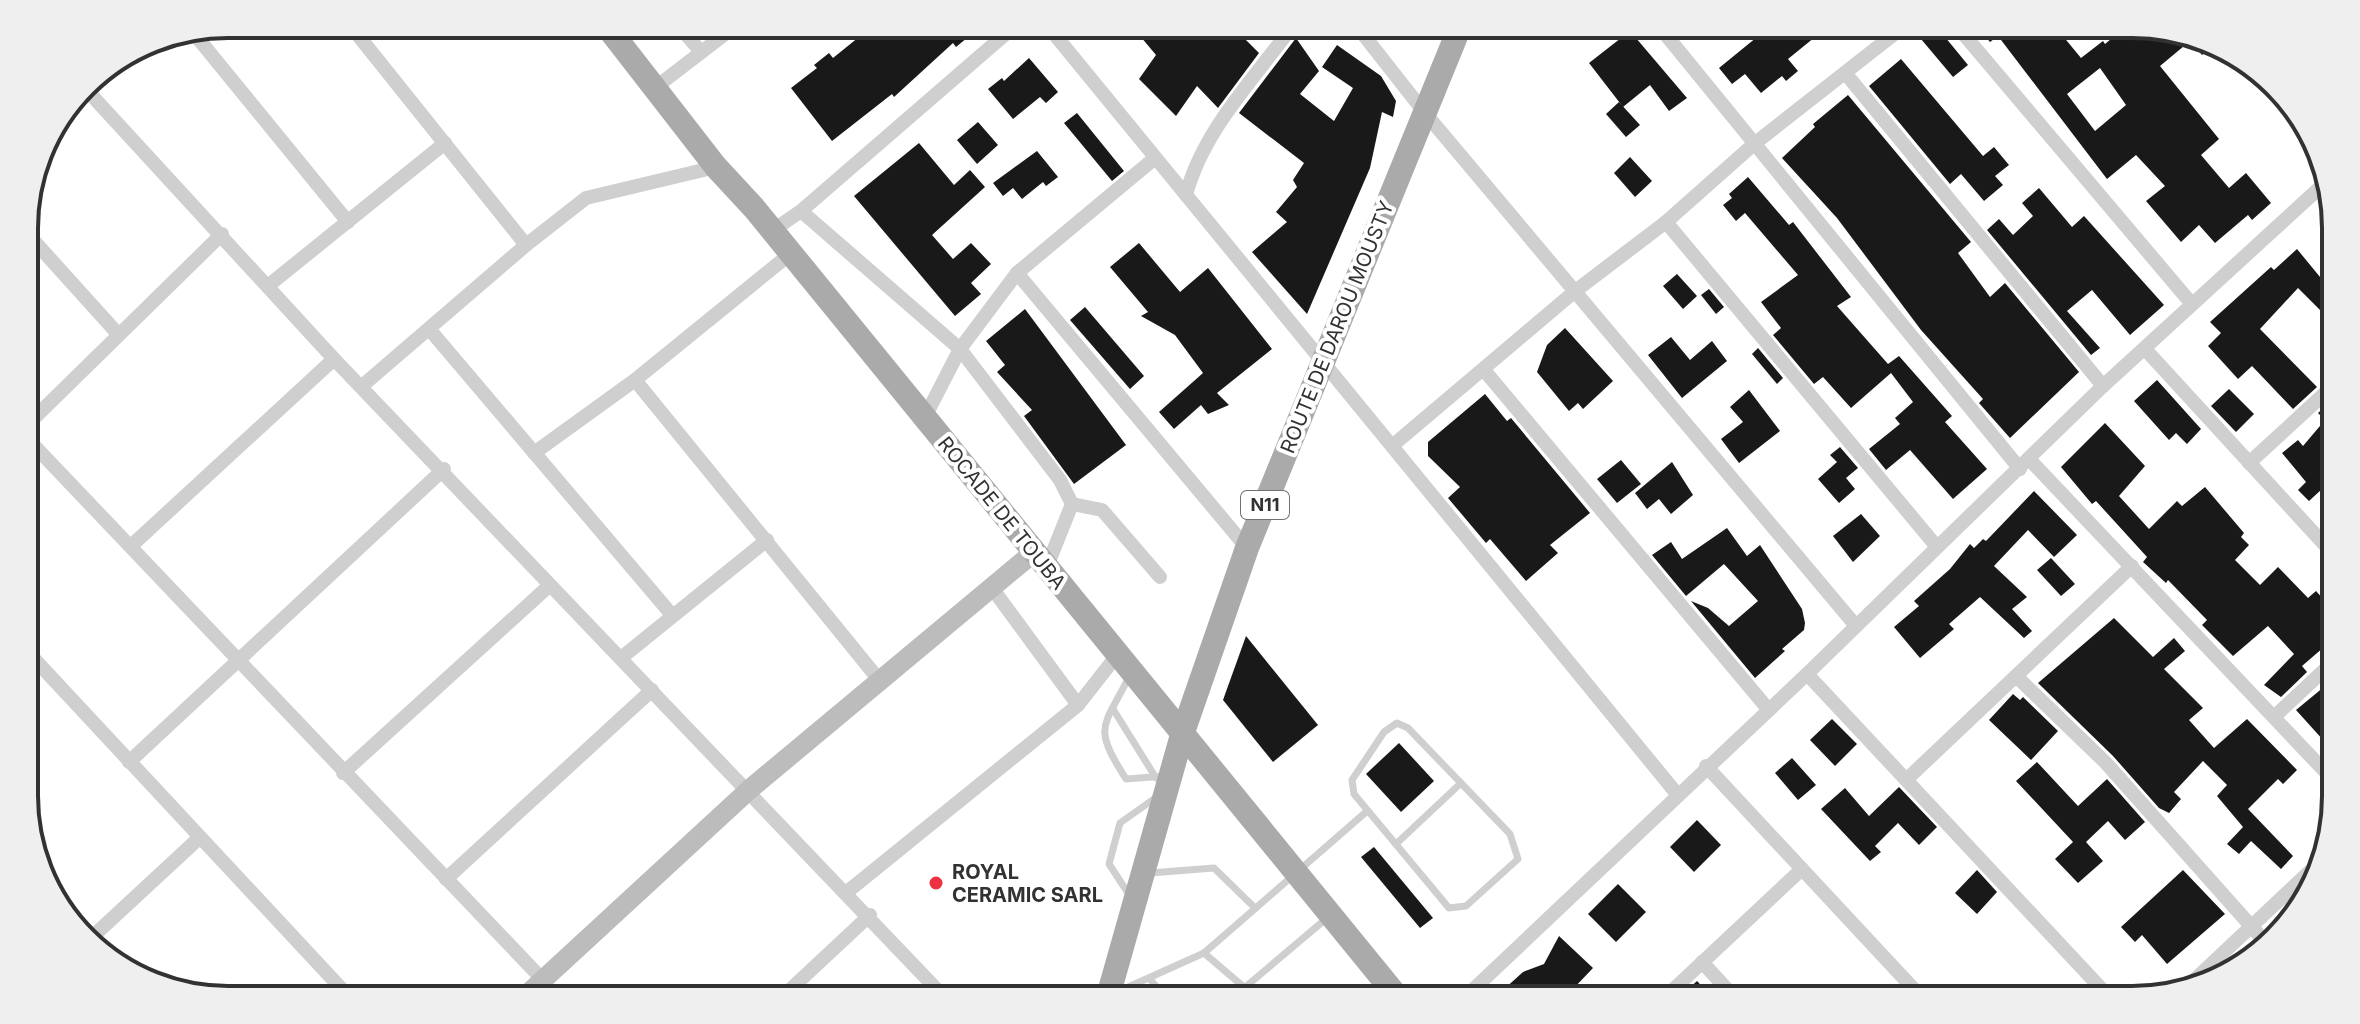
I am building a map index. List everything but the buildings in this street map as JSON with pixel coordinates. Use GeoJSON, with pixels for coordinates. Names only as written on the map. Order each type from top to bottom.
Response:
{"type":"FeatureCollection","features":[{"type":"Feature","properties":{"kind":"main road","name":"ROCADE DE TOUBA"},"geometry":{"type":"LineString","coordinates":[[616,38],[716,167],[925,417],[1388,986]]}},
{"type":"Feature","properties":{"kind":"main road","name":"ROUTE DE DAROU MOUSTY"},"geometry":{"type":"LineString","coordinates":[[1111,986],[1145,873],[1164,781],[1247,548],[1455,38]]}},
{"type":"Feature","properties":{"kind":"street"},"geometry":{"type":"LineString","coordinates":[[360,38],[526,245]]}},
{"type":"Feature","properties":{"kind":"street"},"geometry":{"type":"LineString","coordinates":[[689,38],[701,52]]}},
{"type":"Feature","properties":{"kind":"street"},"geometry":{"type":"LineString","coordinates":[[656,87],[720,38]]}},
{"type":"Feature","properties":{"kind":"street"},"geometry":{"type":"LineString","coordinates":[[772,231],[801,211],[1001,38]]}},
{"type":"Feature","properties":{"kind":"street"},"geometry":{"type":"LineString","coordinates":[[1057,38],[1677,794]]}},
{"type":"Feature","properties":{"kind":"street"},"geometry":{"type":"LineString","coordinates":[[1186,195],[1195,162],[1284,38]]}},
{"type":"Feature","properties":{"kind":"street"},"geometry":{"type":"LineString","coordinates":[[1366,38],[1574,292],[1856,626]]}},
{"type":"Feature","properties":{"kind":"street"},"geometry":{"type":"LineString","coordinates":[[1669,38],[1754,144],[2025,464],[2132,566],[2322,768]]}},
{"type":"Feature","properties":{"kind":"street"},"geometry":{"type":"LineString","coordinates":[[1392,446],[1574,292],[1666,222],[1754,144],[1890,38]]}},
{"type":"Feature","properties":{"kind":"street"},"geometry":{"type":"LineString","coordinates":[[1967,38],[2191,303]]}},
{"type":"Feature","properties":{"kind":"street"},"geometry":{"type":"LineString","coordinates":[[200,41],[348,222]]}},
{"type":"Feature","properties":{"kind":"street"},"geometry":{"type":"LineString","coordinates":[[1846,74],[2103,386]]}},
{"type":"Feature","properties":{"kind":"street"},"geometry":{"type":"LineString","coordinates":[[92,96],[334,359],[444,469],[550,585],[750,789],[934,986]]}},
{"type":"Feature","properties":{"kind":"street"},"geometry":{"type":"LineString","coordinates":[[269,285],[445,143]]}},
{"type":"Feature","properties":{"kind":"street"},"geometry":{"type":"LineString","coordinates":[[925,417],[960,349],[1017,273],[1155,158]]}},
{"type":"Feature","properties":{"kind":"street"},"geometry":{"type":"LineString","coordinates":[[362,386],[526,245],[586,198],[716,167]]}},
{"type":"Feature","properties":{"kind":"street"},"geometry":{"type":"LineString","coordinates":[[1477,986],[1706,766],[1807,674],[2103,386],[2318,189]]}},
{"type":"Feature","properties":{"kind":"street"},"geometry":{"type":"LineString","coordinates":[[801,211],[960,349],[1060,480],[1072,504]]}},
{"type":"Feature","properties":{"kind":"street"},"geometry":{"type":"LineString","coordinates":[[1666,222],[1937,547]]}},
{"type":"Feature","properties":{"kind":"street"},"geometry":{"type":"LineString","coordinates":[[38,414],[222,234]]}},
{"type":"Feature","properties":{"kind":"street"},"geometry":{"type":"LineString","coordinates":[[38,245],[118,334]]}},
{"type":"Feature","properties":{"kind":"street"},"geometry":{"type":"LineString","coordinates":[[534,453],[635,380],[790,254]]}},
{"type":"Feature","properties":{"kind":"street"},"geometry":{"type":"LineString","coordinates":[[1017,273],[1247,548]]}},
{"type":"Feature","properties":{"kind":"street"},"geometry":{"type":"LineString","coordinates":[[430,330],[672,615]]}},
{"type":"Feature","properties":{"kind":"street"},"geometry":{"type":"LineString","coordinates":[[2145,349],[2322,542]]}},
{"type":"Feature","properties":{"kind":"street"},"geometry":{"type":"LineString","coordinates":[[131,546],[334,359]]}},
{"type":"Feature","properties":{"kind":"street"},"geometry":{"type":"LineString","coordinates":[[1484,370],[1768,709]]}},
{"type":"Feature","properties":{"kind":"street"},"geometry":{"type":"LineString","coordinates":[[635,380],[880,681]]}},
{"type":"Feature","properties":{"kind":"street"},"geometry":{"type":"LineString","coordinates":[[2249,463],[2322,396]]}},
{"type":"Feature","properties":{"kind":"street"},"geometry":{"type":"LineString","coordinates":[[38,449],[543,980]]}},
{"type":"Feature","properties":{"kind":"street"},"geometry":{"type":"LineString","coordinates":[[129,762],[444,469]]}},
{"type":"Feature","properties":{"kind":"street"},"geometry":{"type":"LineString","coordinates":[[536,986],[750,789],[992,588],[1040,561],[1072,504]]}},
{"type":"Feature","properties":{"kind":"street"},"geometry":{"type":"LineString","coordinates":[[1072,504],[1102,510],[1160,577]]}},
{"type":"Feature","properties":{"kind":"street"},"geometry":{"type":"LineString","coordinates":[[621,658],[767,540]]}},
{"type":"Feature","properties":{"kind":"street"},"geometry":{"type":"LineString","coordinates":[[1906,780],[2132,566]]}},
{"type":"Feature","properties":{"kind":"street"},"geometry":{"type":"LineString","coordinates":[[343,773],[550,585]]}},
{"type":"Feature","properties":{"kind":"street"},"geometry":{"type":"LineString","coordinates":[[992,588],[1078,705]]}},
{"type":"Feature","properties":{"kind":"street"},"geometry":{"type":"LineString","coordinates":[[38,663],[198,839],[339,986]]}},
{"type":"Feature","properties":{"kind":"street"},"geometry":{"type":"LineString","coordinates":[[847,892],[1078,705],[1125,663]]}},
{"type":"Feature","properties":{"kind":"street"},"geometry":{"type":"LineString","coordinates":[[2274,717],[2322,672]]}},
{"type":"Feature","properties":{"kind":"street"},"geometry":{"type":"LineString","coordinates":[[1807,674],[2099,986]]}},
{"type":"Feature","properties":{"kind":"street"},"geometry":{"type":"LineString","coordinates":[[2016,676],[2106,763],[2260,936]]}},
{"type":"Feature","properties":{"kind":"street"},"geometry":{"type":"LineString","coordinates":[[446,879],[652,690]]}},
{"type":"Feature","properties":{"kind":"street"},"geometry":{"type":"LineString","coordinates":[[1706,766],[1911,986]]}},
{"type":"Feature","properties":{"kind":"street"},"geometry":{"type":"LineString","coordinates":[[97,933],[198,839]]}},
{"type":"Feature","properties":{"kind":"street"},"geometry":{"type":"LineString","coordinates":[[1677,986],[1802,869]]}},
{"type":"Feature","properties":{"kind":"street"},"geometry":{"type":"LineString","coordinates":[[2203,972],[2304,877]]}},
{"type":"Feature","properties":{"kind":"street"},"geometry":{"type":"LineString","coordinates":[[794,986],[870,915]]}},
{"type":"Feature","properties":{"kind":"street"},"geometry":{"type":"LineString","coordinates":[[1702,962],[1724,986]]}},
{"type":"Feature","properties":{"kind":"lane"},"geometry":{"type":"LineString","coordinates":[[1125,663],[1113,709],[1102,731],[1126,779],[1164,781]]}},
{"type":"Feature","properties":{"kind":"lane"},"geometry":{"type":"LineString","coordinates":[[1113,709],[1164,781]]}},
{"type":"Feature","properties":{"kind":"lane"},"geometry":{"type":"LineString","coordinates":[[1397,723],[1408,728],[1510,834],[1518,859],[1466,906],[1449,908],[1366,812],[1354,794],[1352,780],[1384,732],[1397,723]]}},
{"type":"Feature","properties":{"kind":"lane"},"geometry":{"type":"LineString","coordinates":[[1136,905],[1109,864],[1120,823],[1164,781]]}},
{"type":"Feature","properties":{"kind":"lane"},"geometry":{"type":"LineString","coordinates":[[1396,844],[1461,783]]}},
{"type":"Feature","properties":{"kind":"lane"},"geometry":{"type":"LineString","coordinates":[[1132,986],[1204,953],[1366,812]]}},
{"type":"Feature","properties":{"kind":"lane"},"geometry":{"type":"LineString","coordinates":[[1145,873],[1214,868],[1255,908]]}},
{"type":"Feature","properties":{"kind":"lane"},"geometry":{"type":"LineString","coordinates":[[1247,986],[1330,915]]}},
{"type":"Feature","properties":{"kind":"lane"},"geometry":{"type":"LineString","coordinates":[[1204,953],[1240,986]]}},
{"type":"Feature","properties":{"kind":"lane"},"geometry":{"type":"LineString","coordinates":[[1149,978],[1156,986]]}},
{"type":"Feature","properties":{"kind":"place","name":"ROYAL CERAMIC SARL"},"geometry":{"type":"Point","coordinates":[936,883]}}]}
